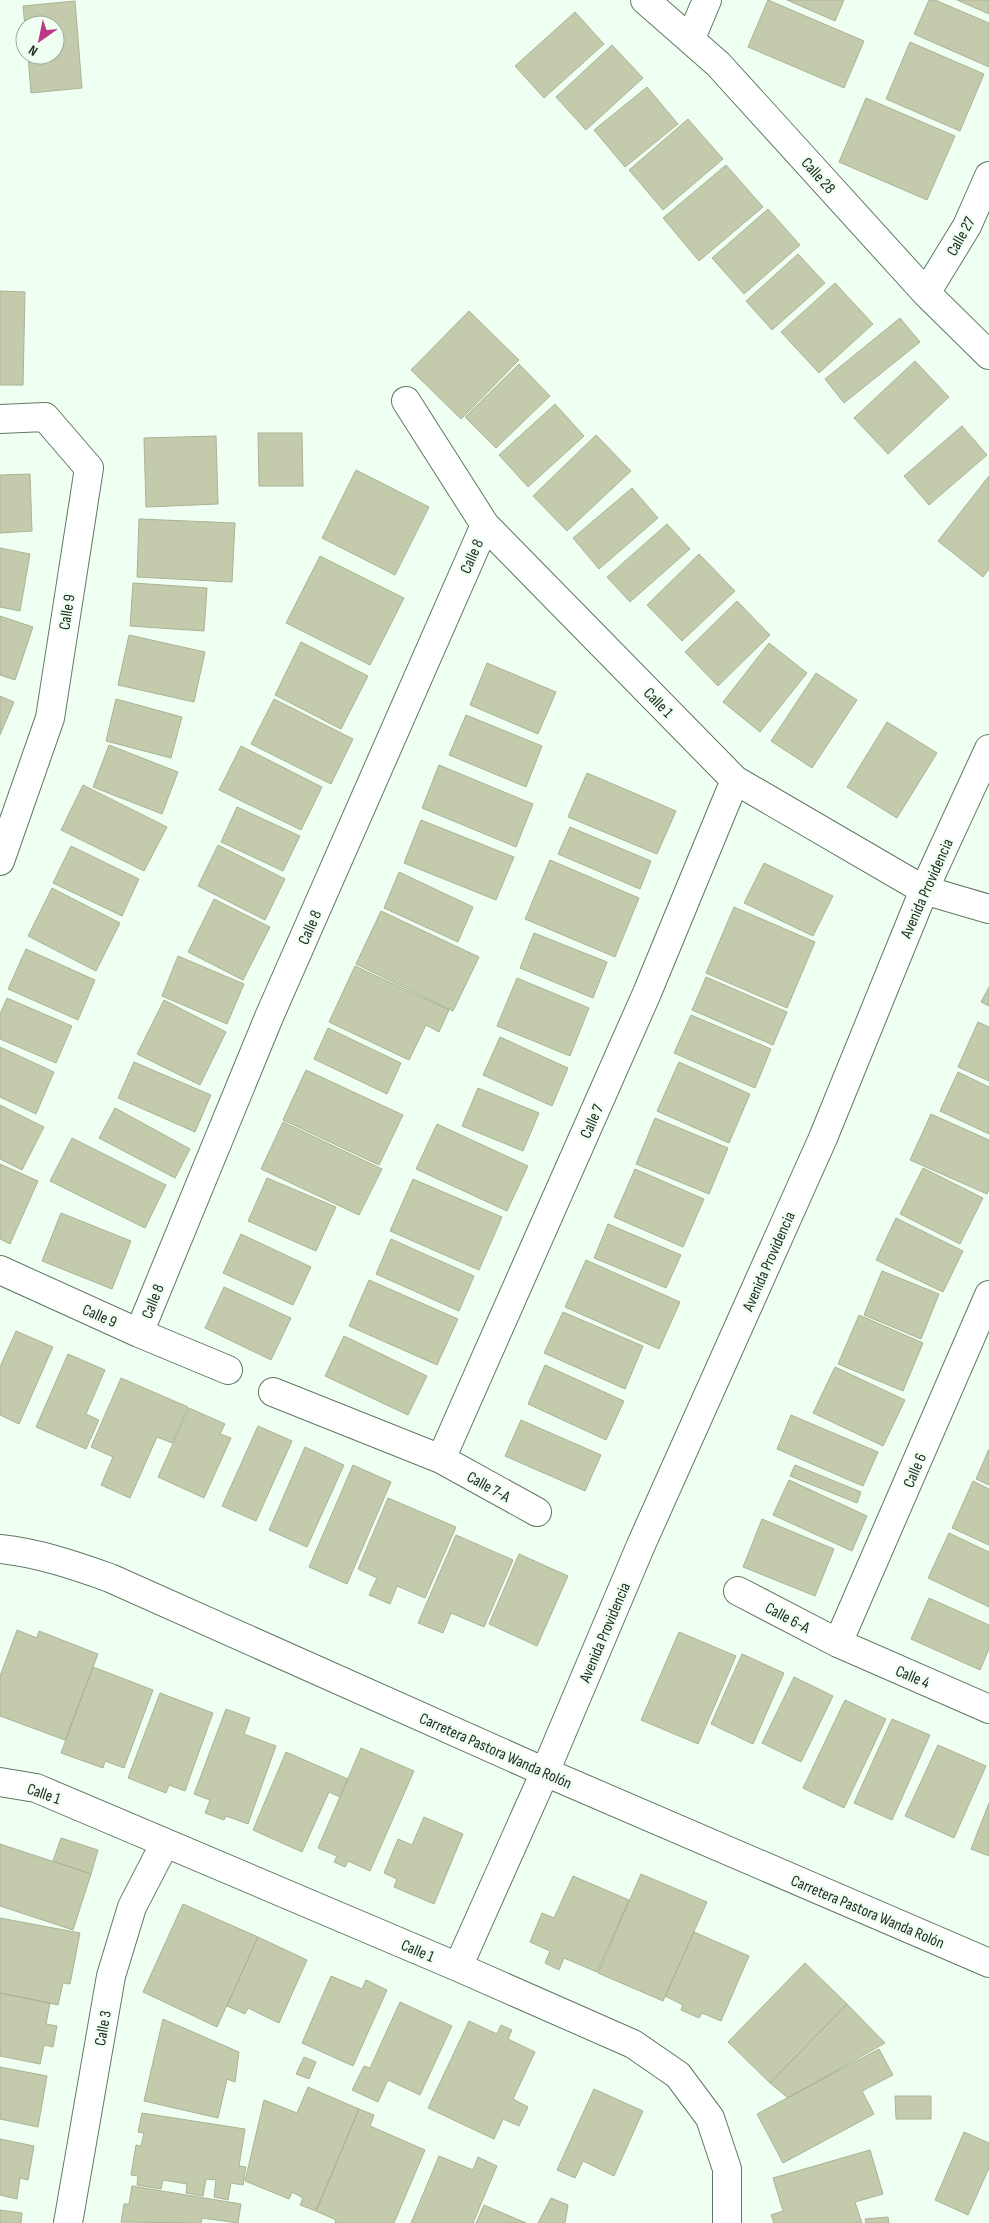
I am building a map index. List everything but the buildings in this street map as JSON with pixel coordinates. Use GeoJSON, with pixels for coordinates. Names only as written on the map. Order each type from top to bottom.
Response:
{"type":"FeatureCollection","features":[{"type":"Feature","properties":{"kind":"street","name":"Calle 28"},"geometry":{"type":"LineString","coordinates":[[645,0],[691,38],[718,64],[926,294],[989,355]]}},
{"type":"Feature","properties":{"kind":"street"},"geometry":{"type":"LineString","coordinates":[[691,38],[707,0]]}},
{"type":"Feature","properties":{"kind":"street","name":"Calle 27"},"geometry":{"type":"LineString","coordinates":[[926,294],[967,226],[989,176]]}},
{"type":"Feature","properties":{"kind":"street","name":"Calle 1"},"geometry":{"type":"LineString","coordinates":[[406,401],[485,524],[735,780],[924,890],[989,909]]}},
{"type":"Feature","properties":{"kind":"street","name":"Calle 9"},"geometry":{"type":"LineString","coordinates":[[0,419],[45,417],[89,468],[50,718],[0,861]]}},
{"type":"Feature","properties":{"kind":"street","name":"Calle 8"},"geometry":{"type":"LineString","coordinates":[[139,1333],[269,1017],[485,524]]}},
{"type":"Feature","properties":{"kind":"street","name":"Avenida Providencia"},"geometry":{"type":"LineString","coordinates":[[458,1967],[545,1772],[641,1545],[823,1138],[924,890],[989,749]]}},
{"type":"Feature","properties":{"kind":"street","name":"Calle 7"},"geometry":{"type":"LineString","coordinates":[[441,1459],[647,993],[735,780]]}},
{"type":"Feature","properties":{"kind":"street","name":"Calle 9"},"geometry":{"type":"LineString","coordinates":[[0,1270],[139,1333],[228,1370]]}},
{"type":"Feature","properties":{"kind":"street","name":"Calle 6"},"geometry":{"type":"LineString","coordinates":[[838,1643],[989,1296]]}},
{"type":"Feature","properties":{"kind":"street"},"geometry":{"type":"LineString","coordinates":[[273,1392],[441,1459]]}},
{"type":"Feature","properties":{"kind":"street","name":"Calle 7-A"},"geometry":{"type":"LineString","coordinates":[[441,1459],[537,1512]]}},
{"type":"Feature","properties":{"kind":"street","name":"Carretera Pastora Wanda Rolón"},"geometry":{"type":"LineString","coordinates":[[0,1549],[23,1552],[68,1563],[110,1578],[545,1772],[989,1963]]}},
{"type":"Feature","properties":{"kind":"street","name":"Calle 6-A"},"geometry":{"type":"LineString","coordinates":[[738,1591],[838,1643]]}},
{"type":"Feature","properties":{"kind":"street","name":"Calle 4"},"geometry":{"type":"LineString","coordinates":[[838,1643],[989,1709]]}},
{"type":"Feature","properties":{"kind":"street","name":"Calle 1"},"geometry":{"type":"LineString","coordinates":[[0,1782],[36,1788],[458,1967],[633,2044],[678,2075],[710,2118],[727,2169],[727,2223]]}},
{"type":"Feature","properties":{"kind":"street","name":"Calle 3"},"geometry":{"type":"LineString","coordinates":[[68,2223],[111,1976],[132,1907],[165,1843]]}}]}
